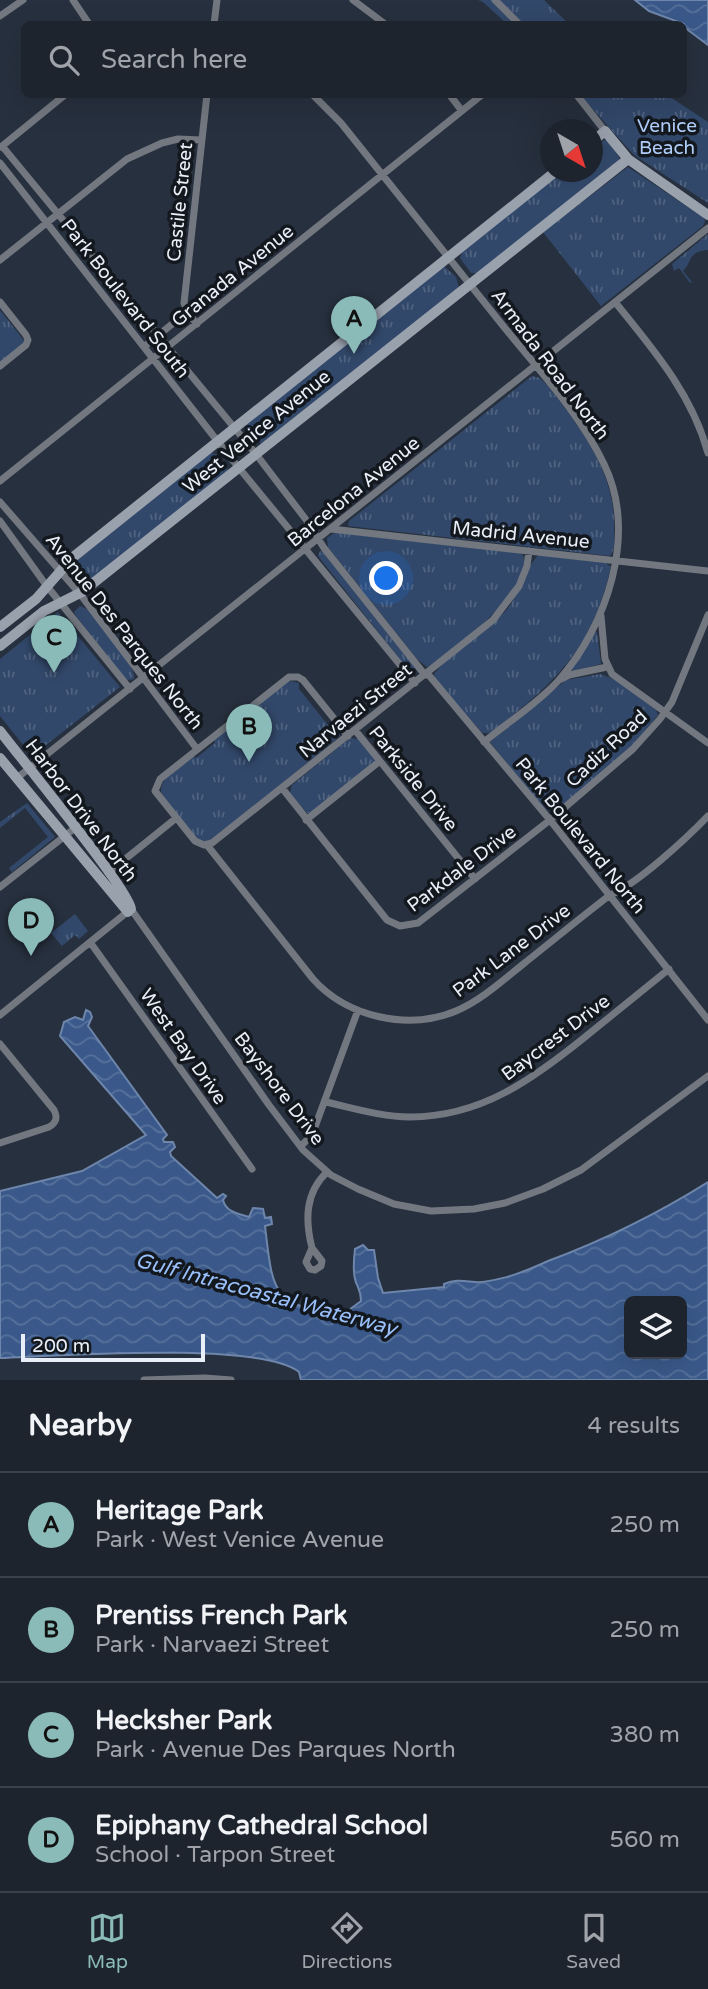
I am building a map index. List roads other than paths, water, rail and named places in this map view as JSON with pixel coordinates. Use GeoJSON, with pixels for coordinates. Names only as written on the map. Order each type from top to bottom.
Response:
{"type":"FeatureCollection","features":[{"type":"Feature","properties":{"kind":"street"},"geometry":{"type":"LineString","coordinates":[[0,16],[23,0]]}},
{"type":"Feature","properties":{"kind":"street"},"geometry":{"type":"LineString","coordinates":[[73,0],[87,21]]}},
{"type":"Feature","properties":{"kind":"street"},"geometry":{"type":"LineString","coordinates":[[215,21],[217,0]]}},
{"type":"Feature","properties":{"kind":"street"},"geometry":{"type":"LineString","coordinates":[[353,0],[363,3],[382,21]]}},
{"type":"Feature","properties":{"kind":"street"},"geometry":{"type":"LineString","coordinates":[[495,0],[516,21]]}},
{"type":"Feature","properties":{"kind":"street"},"geometry":{"type":"LineString","coordinates":[[1,147],[61,98]]}},
{"type":"Feature","properties":{"kind":"street","name":"Castile Street"},"geometry":{"type":"LineString","coordinates":[[187,312],[184,303],[206,98]]}},
{"type":"Feature","properties":{"kind":"street","name":"Armada Road North"},"geometry":{"type":"LineString","coordinates":[[316,98],[334,115],[535,365],[579,424],[608,472],[617,517],[616,560],[601,612],[576,656],[557,682],[484,742]]}},
{"type":"Feature","properties":{"kind":"street"},"geometry":{"type":"LineString","coordinates":[[452,98],[463,111]]}},
{"type":"Feature","properties":{"kind":"street","name":"Granada Avenue"},"geometry":{"type":"LineString","coordinates":[[0,481],[479,98]]}},
{"type":"Feature","properties":{"kind":"street"},"geometry":{"type":"LineString","coordinates":[[579,98],[628,159],[708,215]]}},
{"type":"Feature","properties":{"kind":"street"},"geometry":{"type":"LineString","coordinates":[[0,260],[138,153],[170,141],[201,140]]}},
{"type":"Feature","properties":{"kind":"street","name":"Park Boulevard South"},"geometry":{"type":"LineString","coordinates":[[1,147],[234,428]]}},
{"type":"Feature","properties":{"kind":"street","name":"West Venice Avenue"},"geometry":{"type":"LineString","coordinates":[[0,646],[44,611],[80,594],[628,159]]}},
{"type":"Feature","properties":{"kind":"street","name":"Park Boulevard South"},"geometry":{"type":"LineString","coordinates":[[0,163],[239,467]]}},
{"type":"Feature","properties":{"kind":"street","name":"West Venice Avenue"},"geometry":{"type":"LineString","coordinates":[[0,627],[36,599],[60,569],[542,182]]}},
{"type":"Feature","properties":{"kind":"street","name":"Barcelona Avenue"},"geometry":{"type":"LineString","coordinates":[[17,778],[708,228]]}},
{"type":"Feature","properties":{"kind":"street"},"geometry":{"type":"LineString","coordinates":[[0,302],[28,340],[26,345],[0,366]]}},
{"type":"Feature","properties":{"kind":"street"},"geometry":{"type":"LineString","coordinates":[[615,302],[668,370],[699,425],[708,453]]}},
{"type":"Feature","properties":{"kind":"street"},"geometry":{"type":"LineString","coordinates":[[145,346],[187,312],[197,324]]}},
{"type":"Feature","properties":{"kind":"street"},"geometry":{"type":"LineString","coordinates":[[699,425],[708,422]]}},
{"type":"Feature","properties":{"kind":"street","name":"Park Boulevard North"},"geometry":{"type":"LineString","coordinates":[[234,428],[426,674],[550,820],[708,1020]]}},
{"type":"Feature","properties":{"kind":"street"},"geometry":{"type":"LineString","coordinates":[[239,467],[415,683]]}},
{"type":"Feature","properties":{"kind":"street","name":"Avenue Des Parques North"},"geometry":{"type":"LineString","coordinates":[[0,502],[80,594],[144,678],[149,689],[197,749]]}},
{"type":"Feature","properties":{"kind":"street","name":"Avenue Des Parques North"},"geometry":{"type":"LineString","coordinates":[[0,521],[46,585],[130,689]]}},
{"type":"Feature","properties":{"kind":"street","name":"Madrid Avenue"},"geometry":{"type":"LineString","coordinates":[[331,528],[708,571]]}},
{"type":"Feature","properties":{"kind":"street","name":"Narvaezi Street"},"geometry":{"type":"LineString","coordinates":[[207,845],[488,624],[507,604],[523,576],[529,551]]}},
{"type":"Feature","properties":{"kind":"street"},"geometry":{"type":"LineString","coordinates":[[601,612],[607,667],[615,677],[708,743]]}},
{"type":"Feature","properties":{"kind":"street","name":"Cadiz Road"},"geometry":{"type":"LineString","coordinates":[[550,820],[619,763],[665,713],[681,684],[708,615]]}},
{"type":"Feature","properties":{"kind":"street"},"geometry":{"type":"LineString","coordinates":[[557,682],[569,675],[607,667]]}},
{"type":"Feature","properties":{"kind":"street"},"geometry":{"type":"LineString","coordinates":[[207,845],[195,841],[175,818],[156,794],[156,784],[284,679],[292,676],[303,680],[348,736]]}},
{"type":"Feature","properties":{"kind":"street","name":"Parkside Drive"},"geometry":{"type":"LineString","coordinates":[[355,730],[475,879]]}},
{"type":"Feature","properties":{"kind":"street","name":"Harbor Drive North"},"geometry":{"type":"LineString","coordinates":[[0,731],[109,872],[131,903],[130,911]]}},
{"type":"Feature","properties":{"kind":"street"},"geometry":{"type":"LineString","coordinates":[[0,757],[12,747]]}},
{"type":"Feature","properties":{"kind":"street","name":"Harbor Drive North"},"geometry":{"type":"LineString","coordinates":[[0,757],[157,946]]}},
{"type":"Feature","properties":{"kind":"street"},"geometry":{"type":"LineString","coordinates":[[306,820],[380,761]]}},
{"type":"Feature","properties":{"kind":"street","name":"Parkdale Drive"},"geometry":{"type":"LineString","coordinates":[[282,788],[385,917],[396,925],[409,926],[423,921],[550,820]]}},
{"type":"Feature","properties":{"kind":"street","name":"Park Lane Drive"},"geometry":{"type":"LineString","coordinates":[[207,845],[317,983],[332,996],[358,1010],[382,1017],[408,1020],[444,1015],[484,995],[610,895],[663,857],[708,816]]}},
{"type":"Feature","properties":{"kind":"street"},"geometry":{"type":"LineString","coordinates":[[100,880],[175,818]]}},
{"type":"Feature","properties":{"kind":"street"},"geometry":{"type":"LineString","coordinates":[[0,887],[75,828]]}},
{"type":"Feature","properties":{"kind":"street"},"geometry":{"type":"LineString","coordinates":[[0,1014],[130,911]]}},
{"type":"Feature","properties":{"kind":"street","name":"West Bay Drive"},"geometry":{"type":"LineString","coordinates":[[90,942],[252,1169]]}},
{"type":"Feature","properties":{"kind":"street","name":"Bayshore Drive"},"geometry":{"type":"LineString","coordinates":[[157,946],[301,1146],[327,1172],[364,1192],[394,1204],[416,1209],[455,1211],[498,1205],[543,1189],[581,1170],[708,1076]]}},
{"type":"Feature","properties":{"kind":"street","name":"Baycrest Drive"},"geometry":{"type":"LineString","coordinates":[[326,1102],[409,1117],[443,1115],[488,1102],[540,1072],[669,970]]}},
{"type":"Feature","properties":{"kind":"street"},"geometry":{"type":"LineString","coordinates":[[301,1146],[312,1135],[326,1102],[358,1010]]}},
{"type":"Feature","properties":{"kind":"street"},"geometry":{"type":"LineString","coordinates":[[0,1044],[57,1117],[49,1127],[0,1143]]}},
{"type":"Feature","properties":{"kind":"street"},"geometry":{"type":"LineString","coordinates":[[312,1248],[308,1224],[309,1202],[317,1183],[327,1172]]}},
{"type":"Feature","properties":{"kind":"street"},"geometry":{"type":"LineString","coordinates":[[144,1380],[230,1380]]}},
{"type":"Feature","properties":{"kind":"water"},"geometry":{"type":"Polygon","coordinates":[[[635,0],[708,0],[708,45],[687,29],[687,21],[676,21],[649,11],[635,0]]]}},
{"type":"Feature","properties":{"kind":"water","name":"Gulf Intracoastal Waterway"},"geometry":{"type":"Polygon","coordinates":[[[86,1010],[90,1012],[92,1017],[88,1026],[167,1135],[163,1139],[164,1142],[173,1142],[175,1147],[170,1152],[171,1156],[217,1198],[223,1194],[226,1196],[223,1200],[229,1210],[249,1217],[253,1208],[263,1209],[265,1218],[271,1217],[272,1224],[265,1226],[274,1281],[289,1301],[302,1307],[345,1313],[361,1301],[354,1264],[355,1249],[363,1245],[368,1250],[374,1250],[383,1293],[444,1287],[444,1284],[456,1281],[491,1281],[523,1272],[610,1235],[650,1216],[708,1182],[708,1380],[301,1380],[299,1372],[278,1362],[244,1356],[109,1353],[0,1358],[0,1191],[82,1171],[146,1135],[60,1036],[64,1022],[75,1017],[83,1020],[86,1010]]]}},
{"type":"Feature","properties":{"kind":"place","name":"Heritage Park"},"geometry":{"type":"Point","coordinates":[354,354]}},
{"type":"Feature","properties":{"kind":"place","name":"Hecksher Park"},"geometry":{"type":"Point","coordinates":[54,673]}},
{"type":"Feature","properties":{"kind":"place","name":"Prentiss French Park"},"geometry":{"type":"Point","coordinates":[249,762]}},
{"type":"Feature","properties":{"kind":"place","name":"Epiphany Cathedral School"},"geometry":{"type":"Point","coordinates":[31,956]}},
{"type":"Feature","properties":{"kind":"park label","name":"Venice Beach"},"geometry":{"type":"Point","coordinates":[667,136]}}]}
